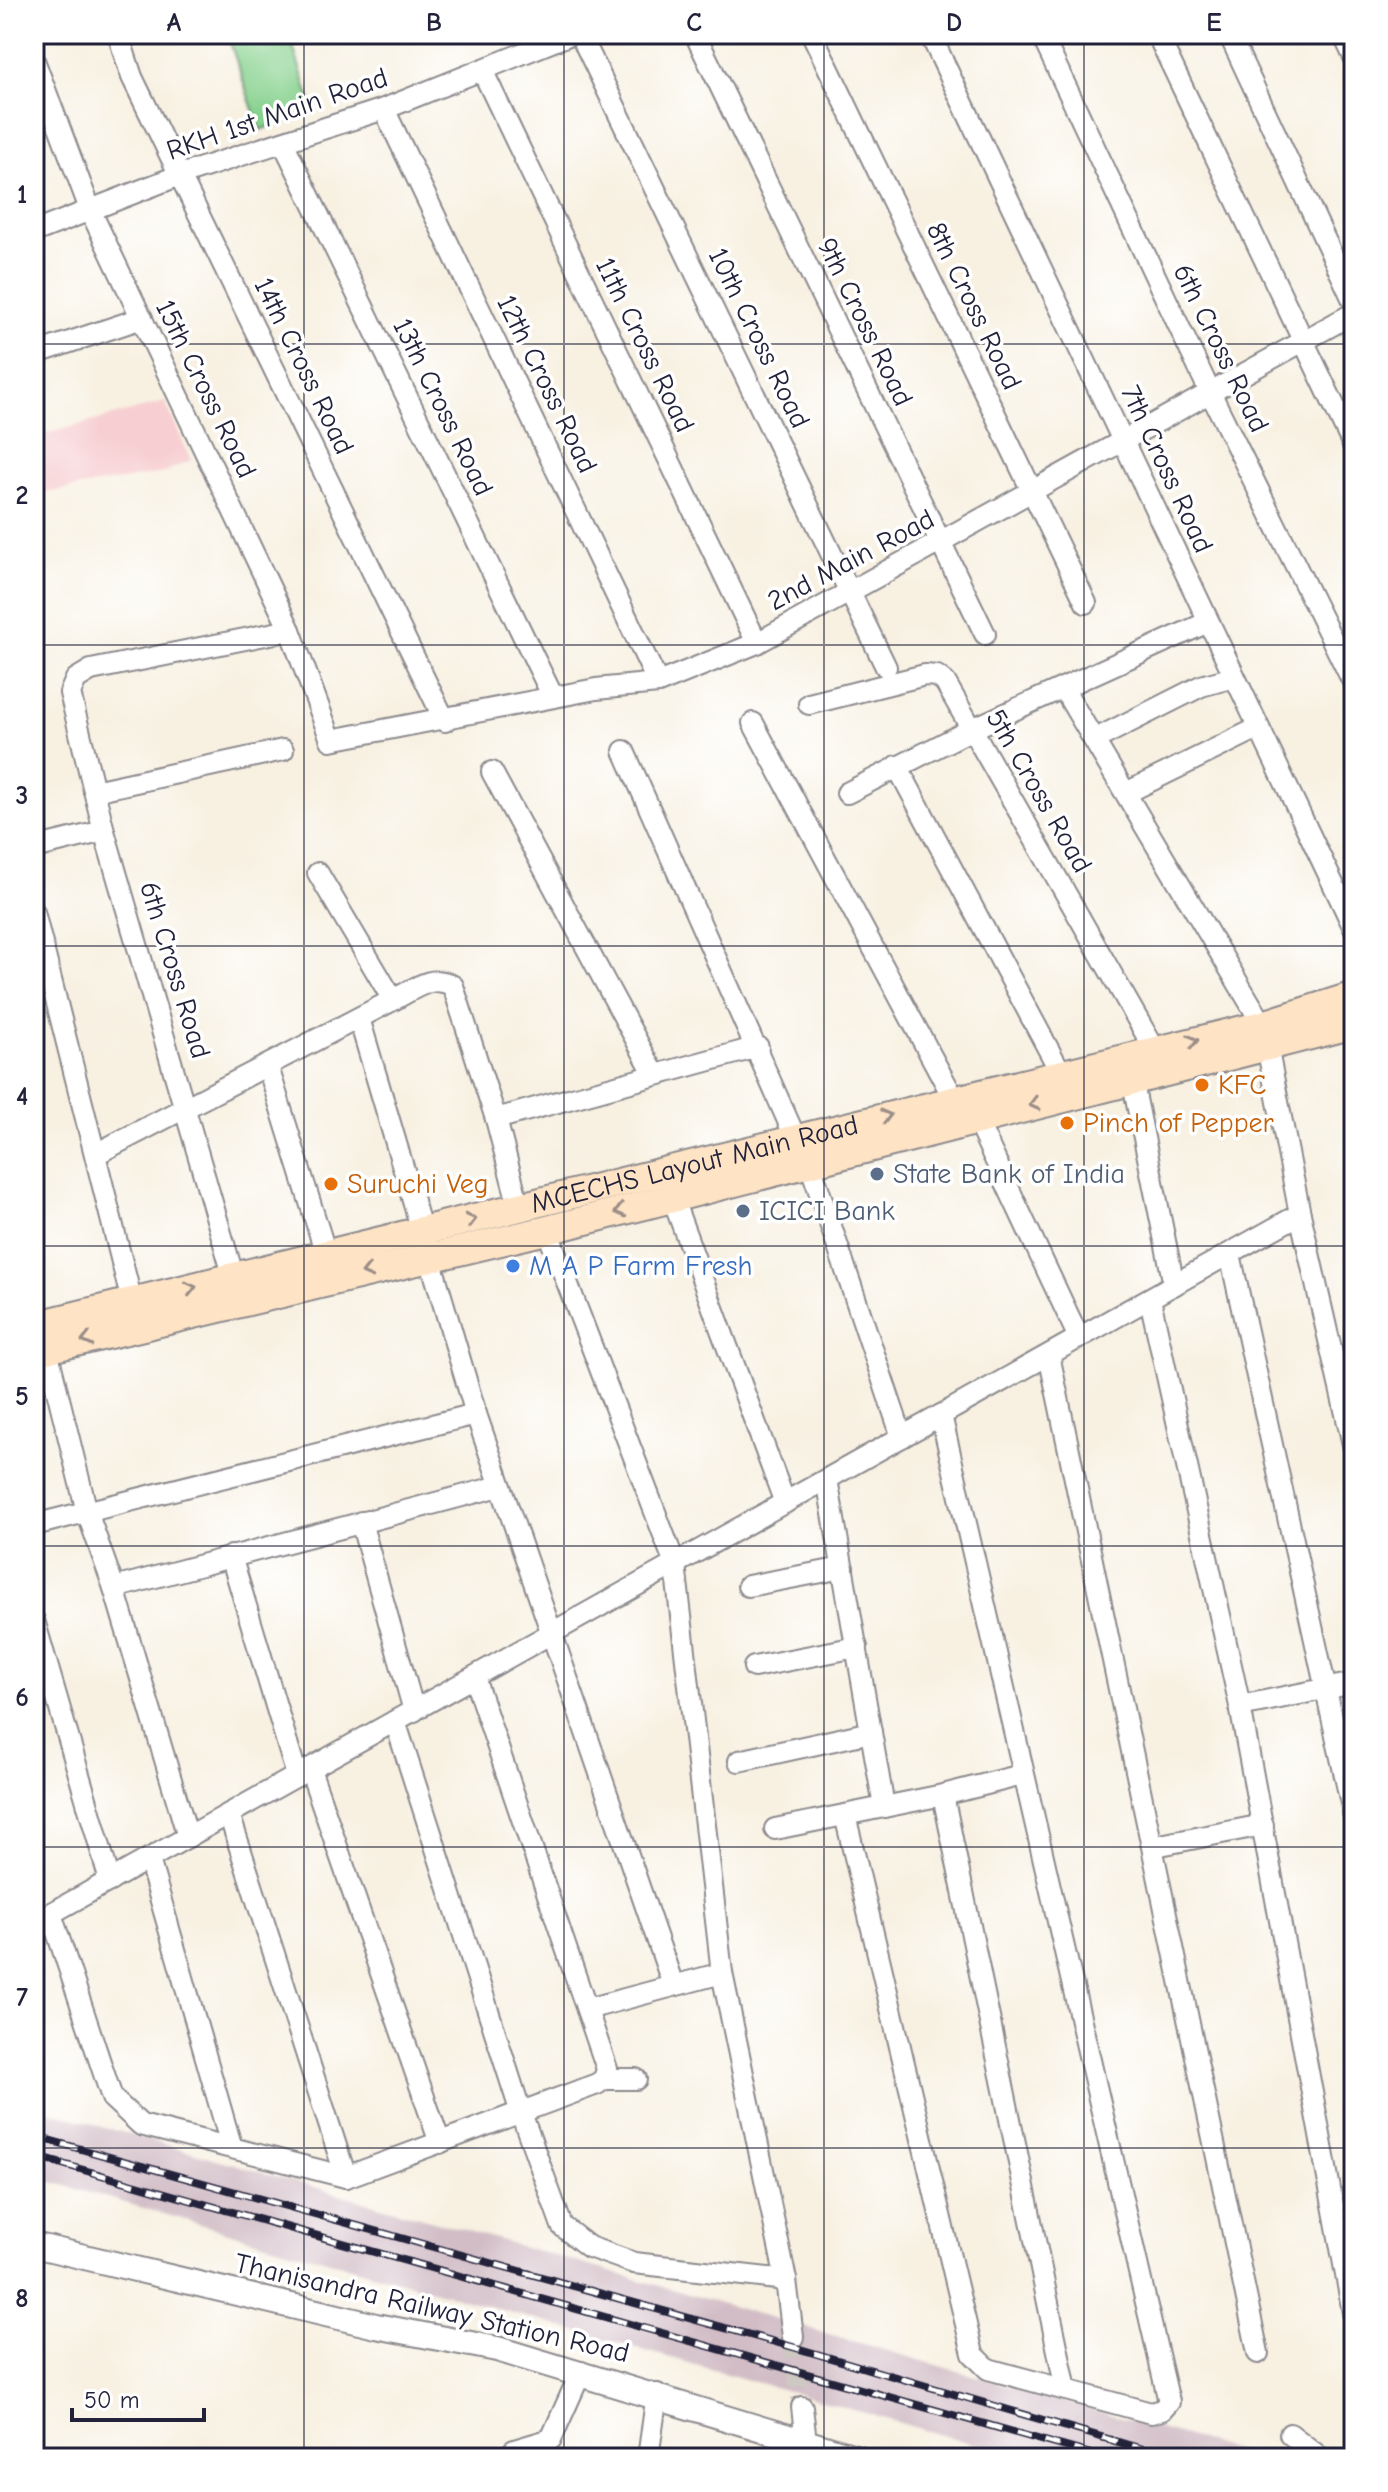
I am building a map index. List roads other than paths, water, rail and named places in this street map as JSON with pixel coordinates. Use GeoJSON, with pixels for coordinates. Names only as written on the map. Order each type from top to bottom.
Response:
{"type":"FeatureCollection","features":[{"type":"Feature","properties":{"kind":"main road","name":"MCECHS Layout Main Road"},"geometry":{"type":"LineString","coordinates":[[39,1338],[132,1302],[326,1254],[424,1246],[547,1230],[672,1197],[954,1099],[1066,1083],[1132,1079],[1265,1036],[1354,996]]}},
{"type":"Feature","properties":{"kind":"main road","name":"MCECHS Layout Main Road"},"geometry":{"type":"LineString","coordinates":[[39,1338],[424,1246],[519,1207],[802,1150],[976,1119],[1155,1050],[1354,1024]]}},
{"type":"Feature","properties":{"kind":"street","name":"14th Cross Road"},"geometry":{"type":"LineString","coordinates":[[118,34],[132,77],[445,721]]}},
{"type":"Feature","properties":{"kind":"street","name":"RKH 1st Main Road"},"geometry":{"type":"LineString","coordinates":[[34,232],[180,175],[384,109],[483,72],[571,34]]}},
{"type":"Feature","properties":{"kind":"street","name":"10th Cross Road"},"geometry":{"type":"LineString","coordinates":[[580,34],[886,667]]}},
{"type":"Feature","properties":{"kind":"street","name":"9th Cross Road"},"geometry":{"type":"LineString","coordinates":[[695,34],[985,634]]}},
{"type":"Feature","properties":{"kind":"street","name":"8th Cross Road"},"geometry":{"type":"LineString","coordinates":[[812,34],[1086,603]]}},
{"type":"Feature","properties":{"kind":"street","name":"7th Cross Road"},"geometry":{"type":"LineString","coordinates":[[930,34],[1354,928]]}},
{"type":"Feature","properties":{"kind":"street","name":"6th Cross Road"},"geometry":{"type":"LineString","coordinates":[[1041,34],[1209,390],[1354,684]]}},
{"type":"Feature","properties":{"kind":"street"},"geometry":{"type":"LineString","coordinates":[[1157,34],[1354,447]]}},
{"type":"Feature","properties":{"kind":"street"},"geometry":{"type":"LineString","coordinates":[[1229,34],[1354,302]]}},
{"type":"Feature","properties":{"kind":"street"},"geometry":{"type":"LineString","coordinates":[[1343,34],[1354,57]]}},
{"type":"Feature","properties":{"kind":"street","name":"15th Cross Road"},"geometry":{"type":"LineString","coordinates":[[34,60],[40,91],[91,212],[290,630],[331,740]]}},
{"type":"Feature","properties":{"kind":"street","name":"11th Cross Road"},"geometry":{"type":"LineString","coordinates":[[483,72],[757,643]]}},
{"type":"Feature","properties":{"kind":"street","name":"12th Cross Road"},"geometry":{"type":"LineString","coordinates":[[384,109],[658,683]]}},
{"type":"Feature","properties":{"kind":"street","name":"13th Cross Road"},"geometry":{"type":"LineString","coordinates":[[283,142],[553,697]]}},
{"type":"Feature","properties":{"kind":"street","name":"2nd Main Road"},"geometry":{"type":"LineString","coordinates":[[331,740],[445,721],[553,697],[658,683],[757,643],[941,544],[1209,390],[1354,313]]}},
{"type":"Feature","properties":{"kind":"street"},"geometry":{"type":"LineString","coordinates":[[46,350],[142,318]]}},
{"type":"Feature","properties":{"kind":"street"},"geometry":{"type":"LineString","coordinates":[[847,793],[972,729],[1208,622]]}},
{"type":"Feature","properties":{"kind":"street","name":"6th Cross Road"},"geometry":{"type":"LineString","coordinates":[[234,1278],[104,831],[70,693],[76,679],[91,670],[290,630]]}},
{"type":"Feature","properties":{"kind":"street"},"geometry":{"type":"LineString","coordinates":[[616,687],[647,659]]}},
{"type":"Feature","properties":{"kind":"street","name":"5th Cross Road"},"geometry":{"type":"LineString","coordinates":[[809,704],[925,675],[937,676],[945,682],[1155,1050]]}},
{"type":"Feature","properties":{"kind":"street"},"geometry":{"type":"LineString","coordinates":[[1094,740],[1201,686],[1234,677]]}},
{"type":"Feature","properties":{"kind":"street"},"geometry":{"type":"LineString","coordinates":[[1063,688],[1128,792],[1265,1036],[1300,1214],[1354,1449]]}},
{"type":"Feature","properties":{"kind":"street"},"geometry":{"type":"LineString","coordinates":[[753,723],[954,1099]]}},
{"type":"Feature","properties":{"kind":"street"},"geometry":{"type":"LineString","coordinates":[[1128,792],[1258,728]]}},
{"type":"Feature","properties":{"kind":"street"},"geometry":{"type":"LineString","coordinates":[[94,791],[283,750]]}},
{"type":"Feature","properties":{"kind":"street"},"geometry":{"type":"LineString","coordinates":[[624,751],[802,1150],[902,1437]]}},
{"type":"Feature","properties":{"kind":"street"},"geometry":{"type":"LineString","coordinates":[[897,766],[1066,1083]]}},
{"type":"Feature","properties":{"kind":"street"},"geometry":{"type":"LineString","coordinates":[[492,772],[654,1073]]}},
{"type":"Feature","properties":{"kind":"street"},"geometry":{"type":"LineString","coordinates":[[34,848],[104,831]]}},
{"type":"Feature","properties":{"kind":"street"},"geometry":{"type":"LineString","coordinates":[[318,873],[393,1000]]}},
{"type":"Feature","properties":{"kind":"street"},"geometry":{"type":"LineString","coordinates":[[34,912],[132,1302]]}},
{"type":"Feature","properties":{"kind":"street"},"geometry":{"type":"LineString","coordinates":[[96,1154],[430,980],[443,980],[453,986],[496,1119],[519,1207]]}},
{"type":"Feature","properties":{"kind":"street"},"geometry":{"type":"LineString","coordinates":[[359,1018],[476,1414],[673,1985]]}},
{"type":"Feature","properties":{"kind":"street"},"geometry":{"type":"LineString","coordinates":[[496,1119],[654,1073],[758,1047]]}},
{"type":"Feature","properties":{"kind":"street"},"geometry":{"type":"LineString","coordinates":[[268,1067],[326,1254]]}},
{"type":"Feature","properties":{"kind":"street"},"geometry":{"type":"LineString","coordinates":[[1132,1079],[1174,1285]]}},
{"type":"Feature","properties":{"kind":"street"},"geometry":{"type":"LineString","coordinates":[[976,1119],[1079,1338]]}},
{"type":"Feature","properties":{"kind":"street"},"geometry":{"type":"LineString","coordinates":[[672,1197],[785,1503]]}},
{"type":"Feature","properties":{"kind":"street"},"geometry":{"type":"LineString","coordinates":[[636,2079],[604,2079],[346,2177],[231,2145],[141,2125],[112,2098],[43,1918],[1300,1214]]}},
{"type":"Feature","properties":{"kind":"street"},"geometry":{"type":"LineString","coordinates":[[547,1230],[675,1564],[722,1973],[786,2280],[793,2337]]}},
{"type":"Feature","properties":{"kind":"street"},"geometry":{"type":"LineString","coordinates":[[1230,1254],[1354,1817]]}},
{"type":"Feature","properties":{"kind":"street"},"geometry":{"type":"LineString","coordinates":[[34,1297],[39,1338],[87,1512],[114,1588],[188,1837]]}},
{"type":"Feature","properties":{"kind":"street"},"geometry":{"type":"LineString","coordinates":[[1150,1299],[1240,1706],[1354,2318]]}},
{"type":"Feature","properties":{"kind":"street"},"geometry":{"type":"LineString","coordinates":[[1049,1355],[1155,1846],[1258,2353]]}},
{"type":"Feature","properties":{"kind":"street"},"geometry":{"type":"LineString","coordinates":[[34,1525],[476,1414]]}},
{"type":"Feature","properties":{"kind":"street"},"geometry":{"type":"LineString","coordinates":[[845,1815],[973,2354],[988,2369],[1151,2413],[1162,2410],[1169,2402],[941,1415]]}},
{"type":"Feature","properties":{"kind":"street"},"geometry":{"type":"LineString","coordinates":[[827,1479],[884,1807]]}},
{"type":"Feature","properties":{"kind":"street"},"geometry":{"type":"LineString","coordinates":[[114,1588],[500,1486]]}},
{"type":"Feature","properties":{"kind":"street"},"geometry":{"type":"LineString","coordinates":[[361,1522],[414,1711]]}},
{"type":"Feature","properties":{"kind":"street"},"geometry":{"type":"LineString","coordinates":[[231,1556],[304,1772],[440,2143]]}},
{"type":"Feature","properties":{"kind":"street"},"geometry":{"type":"LineString","coordinates":[[748,1586],[843,1568]]}},
{"type":"Feature","properties":{"kind":"street"},"geometry":{"type":"LineString","coordinates":[[34,1620],[110,1881]]}},
{"type":"Feature","properties":{"kind":"street"},"geometry":{"type":"LineString","coordinates":[[754,1667],[857,1647]]}},
{"type":"Feature","properties":{"kind":"street"},"geometry":{"type":"LineString","coordinates":[[474,1677],[607,2069],[604,2079]]}},
{"type":"Feature","properties":{"kind":"street"},"geometry":{"type":"LineString","coordinates":[[1240,1706],[1354,1683]]}},
{"type":"Feature","properties":{"kind":"street"},"geometry":{"type":"LineString","coordinates":[[395,1721],[521,2113],[562,2226],[589,2247],[634,2263],[786,2280]]}},
{"type":"Feature","properties":{"kind":"street"},"geometry":{"type":"LineString","coordinates":[[739,1761],[871,1732]]}},
{"type":"Feature","properties":{"kind":"street"},"geometry":{"type":"LineString","coordinates":[[775,1829],[943,1795],[1022,1775]]}},
{"type":"Feature","properties":{"kind":"street"},"geometry":{"type":"LineString","coordinates":[[943,1795],[1066,2390]]}},
{"type":"Feature","properties":{"kind":"street"},"geometry":{"type":"LineString","coordinates":[[229,1814],[346,2177]]}},
{"type":"Feature","properties":{"kind":"street"},"geometry":{"type":"LineString","coordinates":[[1155,1846],[1263,1825]]}},
{"type":"Feature","properties":{"kind":"street"},"geometry":{"type":"LineString","coordinates":[[149,1859],[231,2145]]}},
{"type":"Feature","properties":{"kind":"street"},"geometry":{"type":"LineString","coordinates":[[587,2009],[722,1973]]}},
{"type":"Feature","properties":{"kind":"street","name":"Thanisandra Railway Station Road"},"geometry":{"type":"LineString","coordinates":[[34,2245],[376,2326],[497,2349],[657,2394],[858,2458]]}},
{"type":"Feature","properties":{"kind":"street"},"geometry":{"type":"LineString","coordinates":[[514,2450],[551,2439],[581,2372]]}},
{"type":"Feature","properties":{"kind":"street"},"geometry":{"type":"LineString","coordinates":[[648,2458],[657,2394]]}},
{"type":"Feature","properties":{"kind":"street"},"geometry":{"type":"LineString","coordinates":[[802,2407],[806,2442]]}},
{"type":"Feature","properties":{"kind":"street"},"geometry":{"type":"LineString","coordinates":[[1290,2434],[1321,2458]]}},
{"type":"Feature","properties":{"kind":"tunnel"},"geometry":{"type":"LineString","coordinates":[[793,2337],[802,2407]]}},
{"type":"Feature","properties":{"kind":"railway"},"geometry":{"type":"LineString","coordinates":[[34,2136],[793,2347],[1173,2458]]}},
{"type":"Feature","properties":{"kind":"railway"},"geometry":{"type":"LineString","coordinates":[[34,2156],[1105,2458]]}},
{"type":"Feature","properties":{"kind":"place","name":"KFC"},"geometry":{"type":"Point","coordinates":[1202,1085]}},
{"type":"Feature","properties":{"kind":"place","name":"Pinch of Pepper"},"geometry":{"type":"Point","coordinates":[1067,1123]}},
{"type":"Feature","properties":{"kind":"place","name":"State Bank of India"},"geometry":{"type":"Point","coordinates":[877,1174]}},
{"type":"Feature","properties":{"kind":"place","name":"Suruchi Veg"},"geometry":{"type":"Point","coordinates":[331,1184]}},
{"type":"Feature","properties":{"kind":"place","name":"ICICI Bank"},"geometry":{"type":"Point","coordinates":[743,1211]}},
{"type":"Feature","properties":{"kind":"place","name":"M A P Farm Fresh"},"geometry":{"type":"Point","coordinates":[513,1266]}}]}
